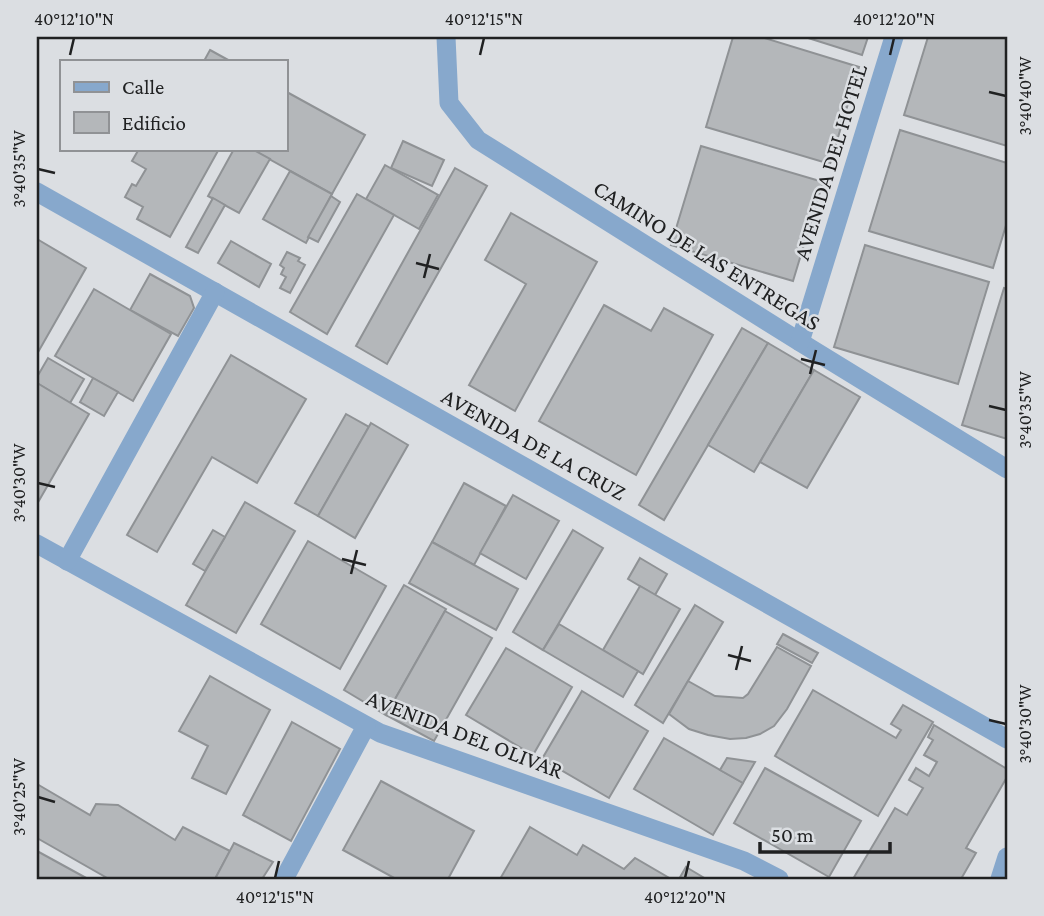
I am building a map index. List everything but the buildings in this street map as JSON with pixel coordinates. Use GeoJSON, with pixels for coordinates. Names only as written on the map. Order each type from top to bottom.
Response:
{"type":"FeatureCollection","features":[{"type":"Feature","properties":{"kind":"street","name":"CAMINO DE LAS ENTREGAS"},"geometry":{"type":"LineString","coordinates":[[446,37],[449,103],[478,140],[1007,469]]}},
{"type":"Feature","properties":{"kind":"street","name":"AVENIDA DEL HOTEL"},"geometry":{"type":"LineString","coordinates":[[800,342],[894,37]]}},
{"type":"Feature","properties":{"kind":"street","name":"AVENIDA DE LA CRUZ"},"geometry":{"type":"LineString","coordinates":[[37,192],[1007,738]]}},
{"type":"Feature","properties":{"kind":"street"},"geometry":{"type":"LineString","coordinates":[[67,561],[215,292]]}},
{"type":"Feature","properties":{"kind":"street","name":"AVENIDA DEL OLIVAR"},"geometry":{"type":"LineString","coordinates":[[37,544],[380,733],[744,861],[779,879]]}},
{"type":"Feature","properties":{"kind":"street"},"geometry":{"type":"LineString","coordinates":[[284,879],[366,726]]}},
{"type":"Feature","properties":{"kind":"street"},"geometry":{"type":"LineString","coordinates":[[1000,879],[1007,857]]}}]}
